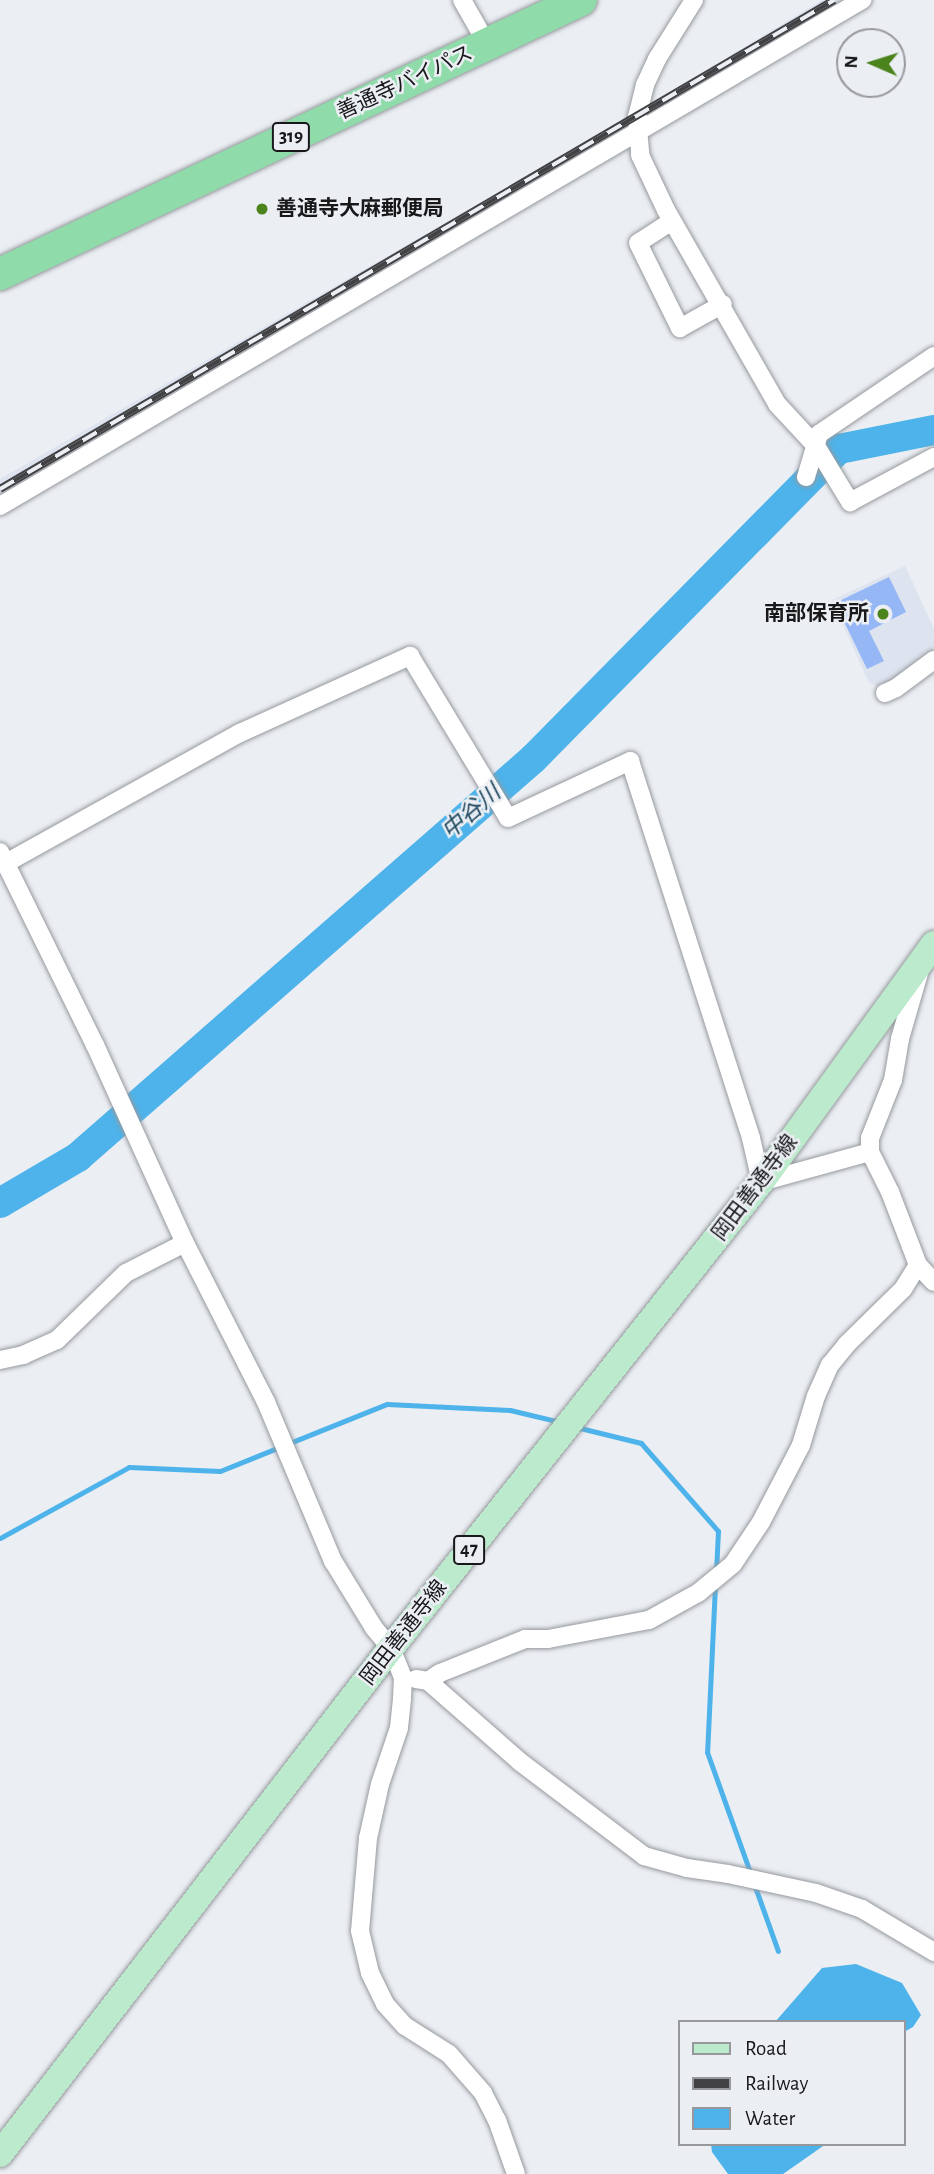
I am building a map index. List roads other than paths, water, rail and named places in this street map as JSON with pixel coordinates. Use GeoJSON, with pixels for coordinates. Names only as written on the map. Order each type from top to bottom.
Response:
{"type":"FeatureCollection","features":[{"type":"Feature","properties":{"kind":"highway","name":"善通寺バイパス"},"geometry":{"type":"LineString","coordinates":[[0,274],[581,0]]}},
{"type":"Feature","properties":{"kind":"main road","name":"岡田善通寺線"},"geometry":{"type":"LineString","coordinates":[[0,2154],[391,1648],[761,1182],[928,951]]}},
{"type":"Feature","properties":{"kind":"street"},"geometry":{"type":"LineString","coordinates":[[462,0],[487,44]]}},
{"type":"Feature","properties":{"kind":"street"},"geometry":{"type":"LineString","coordinates":[[694,0],[657,59],[645,85],[636,134],[651,182],[723,304],[777,404],[816,446],[850,502],[934,457]]}},
{"type":"Feature","properties":{"kind":"street"},"geometry":{"type":"LineString","coordinates":[[0,506],[862,0]]}},
{"type":"Feature","properties":{"kind":"street"},"geometry":{"type":"LineString","coordinates":[[672,221],[638,243],[680,328],[723,304]]}},
{"type":"Feature","properties":{"kind":"street"},"geometry":{"type":"LineString","coordinates":[[806,477],[818,434],[934,356]]}},
{"type":"Feature","properties":{"kind":"street"},"geometry":{"type":"LineString","coordinates":[[516,2174],[497,2120],[476,2084],[449,2054],[405,2026],[385,2004],[370,1973],[360,1931],[368,1838],[380,1784],[399,1728],[402,1678],[391,1648],[374,1628],[333,1561],[266,1402],[185,1243],[3,857],[240,733],[411,656],[508,818],[630,761],[751,1138],[761,1182],[870,1152]]}},
{"type":"Feature","properties":{"kind":"street"},"geometry":{"type":"LineString","coordinates":[[885,693],[934,660]]}},
{"type":"Feature","properties":{"kind":"street"},"geometry":{"type":"LineString","coordinates":[[928,951],[900,1039],[893,1080],[870,1138],[870,1152],[890,1192],[918,1265],[934,1282]]}},
{"type":"Feature","properties":{"kind":"street"},"geometry":{"type":"LineString","coordinates":[[0,1360],[23,1355],[57,1340],[125,1272],[185,1243]]}},
{"type":"Feature","properties":{"kind":"street"},"geometry":{"type":"LineString","coordinates":[[428,1681],[440,1673],[525,1639],[548,1639],[649,1620],[698,1593],[733,1564],[761,1522],[801,1445],[816,1396],[830,1365],[846,1345],[903,1289],[918,1265]]}},
{"type":"Feature","properties":{"kind":"street"},"geometry":{"type":"LineString","coordinates":[[402,1678],[428,1681],[519,1761],[644,1856],[687,1868],[816,1893],[862,1909],[934,1952]]}},
{"type":"Feature","properties":{"kind":"water"},"geometry":{"type":"Polygon","coordinates":[[[856,1964],[902,1983],[921,2015],[913,2027],[906,2031],[906,2020],[777,2020],[822,1968],[856,1964]]]}},
{"type":"Feature","properties":{"kind":"water"},"geometry":{"type":"Polygon","coordinates":[[[711,2146],[823,2146],[783,2174],[728,2174],[712,2152],[711,2146]]]}},
{"type":"Feature","properties":{"kind":"waterway","name":"中谷川"},"geometry":{"type":"LineString","coordinates":[[0,1203],[78,1157],[533,759],[839,449],[934,430]]}},
{"type":"Feature","properties":{"kind":"waterway"},"geometry":{"type":"LineString","coordinates":[[0,1538],[129,1467],[220,1471],[387,1404],[510,1410],[560,1422]]}},
{"type":"Feature","properties":{"kind":"waterway"},"geometry":{"type":"LineString","coordinates":[[576,1427],[641,1443],[718,1531],[716,1572]]}},
{"type":"Feature","properties":{"kind":"waterway"},"geometry":{"type":"LineString","coordinates":[[715,1585],[707,1752],[751,1875]]}},
{"type":"Feature","properties":{"kind":"waterway"},"geometry":{"type":"LineString","coordinates":[[754,1884],[778,1951]]}},
{"type":"Feature","properties":{"kind":"railway"},"geometry":{"type":"LineString","coordinates":[[0,489],[834,0]]}},
{"type":"Feature","properties":{"kind":"place","name":"善通寺大麻郵便局"},"geometry":{"type":"Point","coordinates":[262,209]}},
{"type":"Feature","properties":{"kind":"place","name":"南部保育所"},"geometry":{"type":"Point","coordinates":[883,614]}}]}
